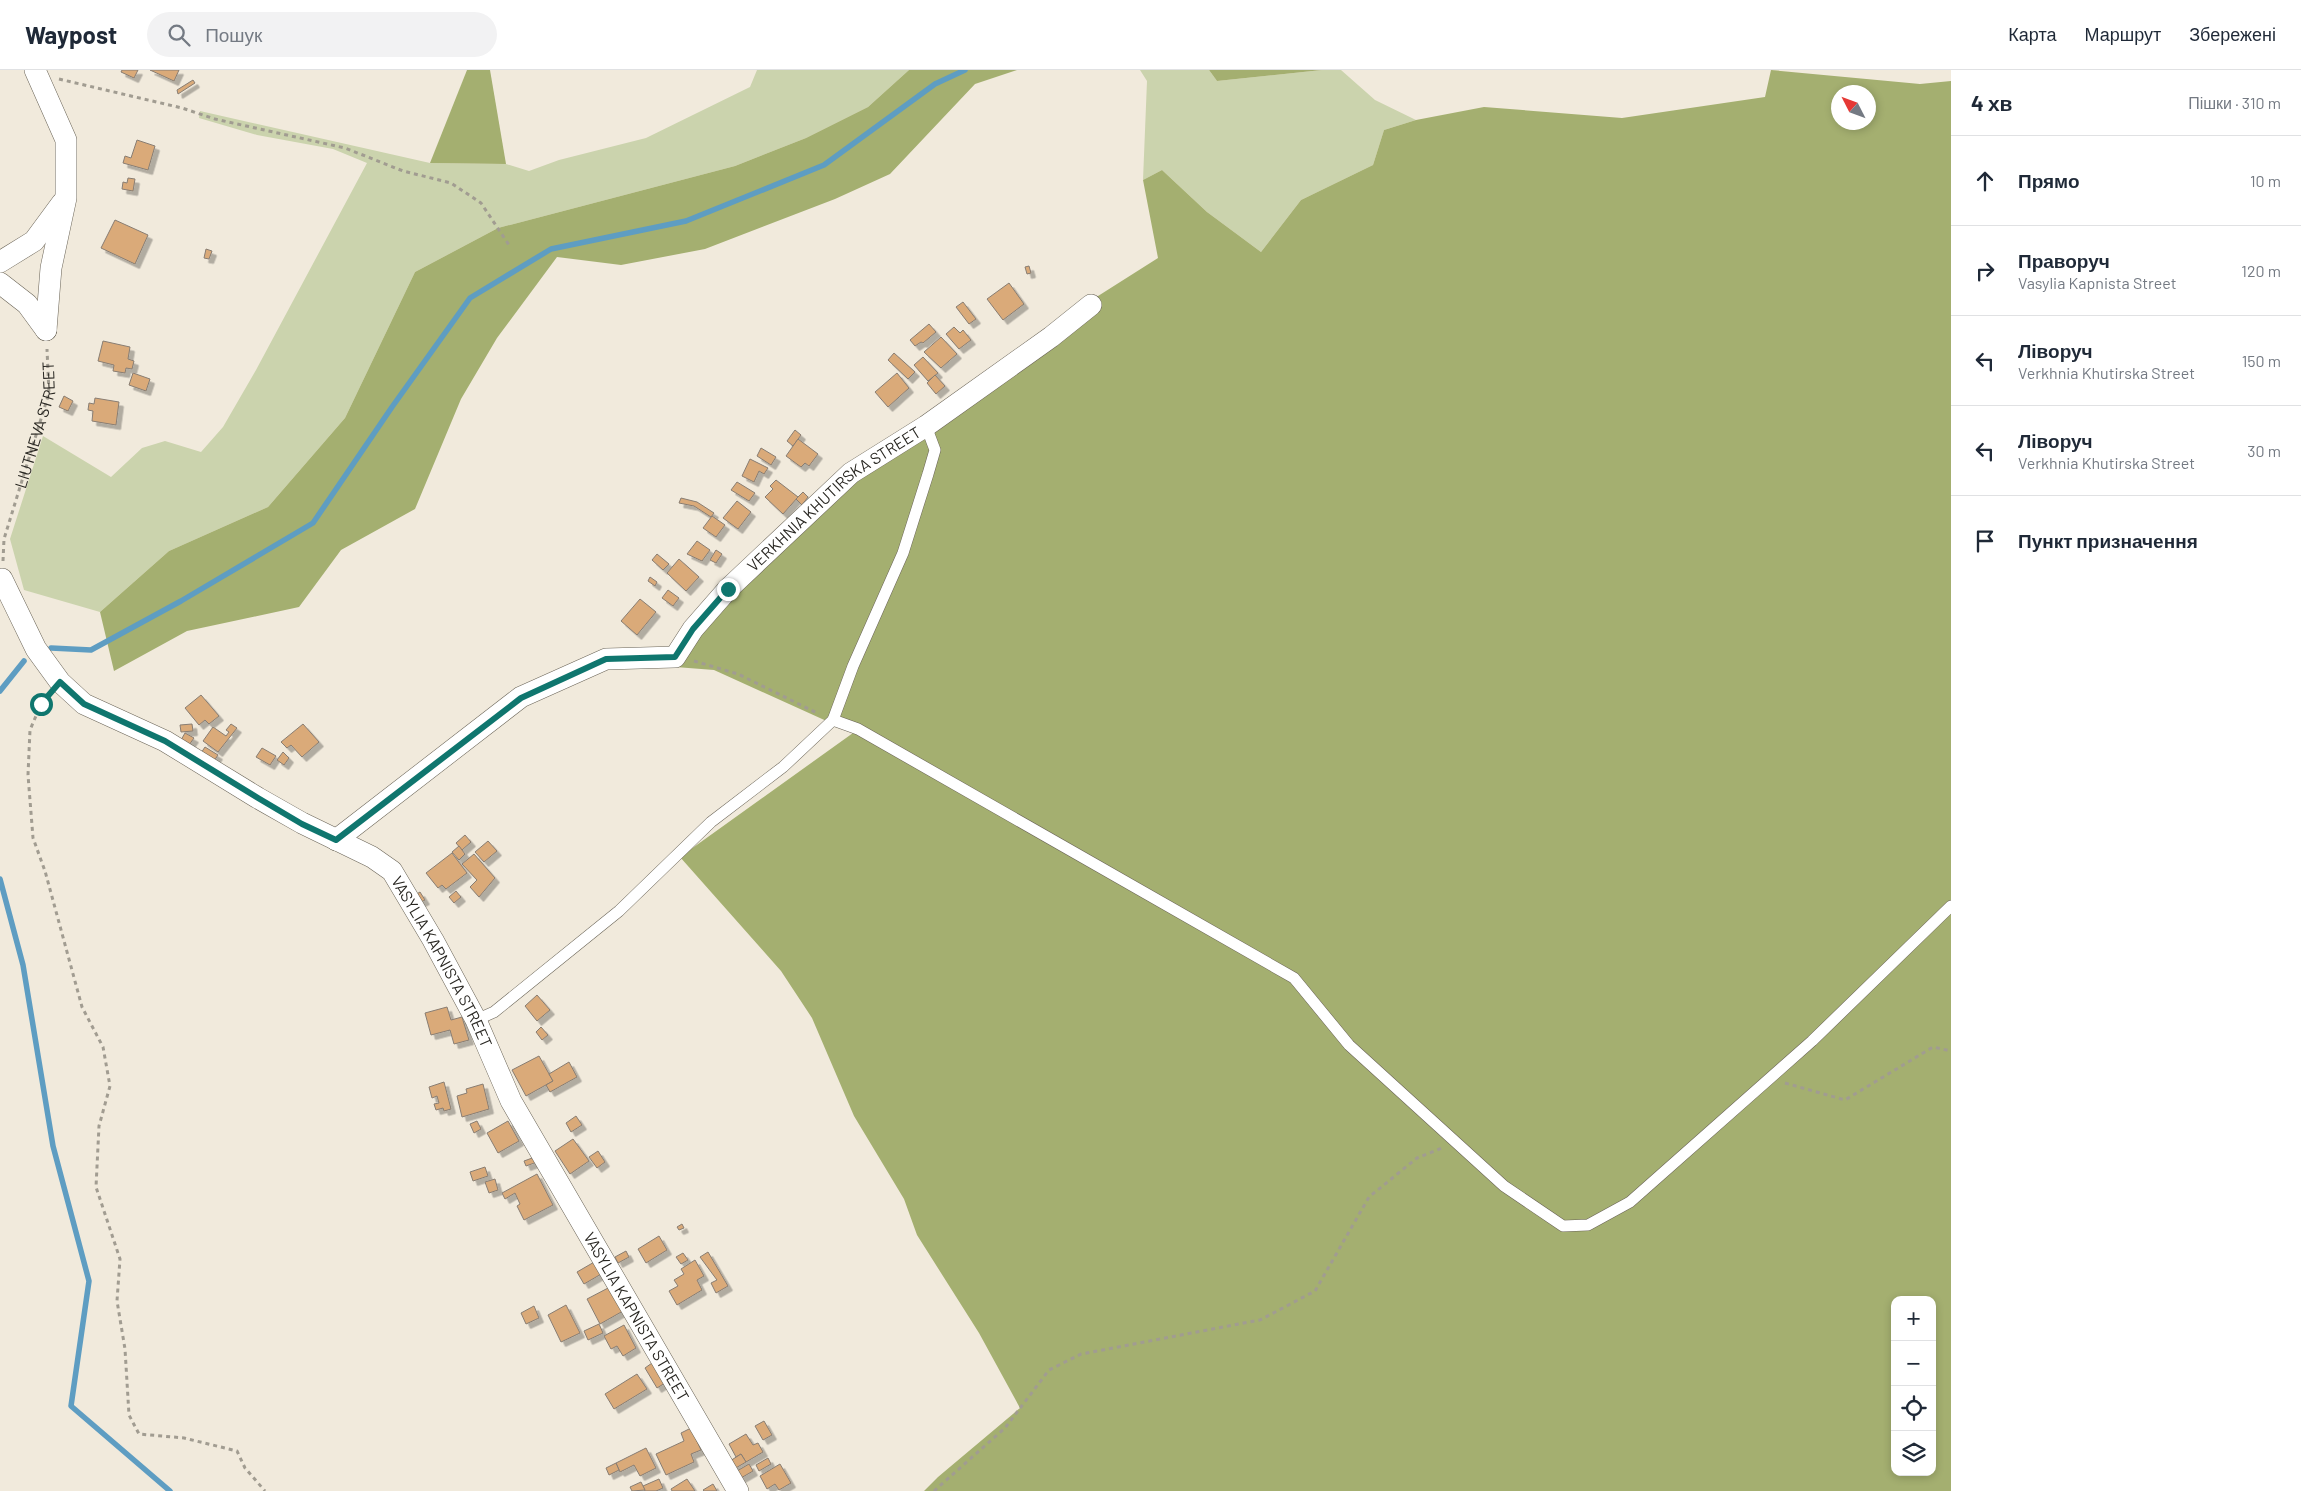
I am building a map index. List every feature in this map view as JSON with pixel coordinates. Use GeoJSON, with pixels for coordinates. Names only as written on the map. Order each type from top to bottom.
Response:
{"type":"FeatureCollection","features":[{"type":"Feature","properties":{"kind":"street"},"geometry":{"type":"LineString","coordinates":[[37,71],[66,140],[66,198],[51,268],[46,330]]}},
{"type":"Feature","properties":{"kind":"street"},"geometry":{"type":"LineString","coordinates":[[0,262],[34,241],[66,198]]}},
{"type":"Feature","properties":{"kind":"street"},"geometry":{"type":"LineString","coordinates":[[0,283],[27,304],[46,330]]}},
{"type":"Feature","properties":{"kind":"street","name":"VERKHNIA KHUTIRSKA STREET"},"geometry":{"type":"LineString","coordinates":[[675,657],[693,629],[728,589],[851,474],[926,426],[1051,337],[1092,305]]}},
{"type":"Feature","properties":{"kind":"street","name":"VASYLIA KAPNISTA STREET"},"geometry":{"type":"LineString","coordinates":[[2,579],[36,649],[60,682],[84,704],[165,741],[302,824],[372,857],[392,870],[433,940],[476,1020],[511,1101],[738,1491]]}},
{"type":"Feature","properties":{"kind":"street"},"geometry":{"type":"LineString","coordinates":[[336,840],[521,698],[606,659],[675,657]]}},
{"type":"Feature","properties":{"kind":"lane"},"geometry":{"type":"LineString","coordinates":[[476,1020],[494,1012],[619,911],[711,822],[783,768],[833,720],[852,666],[903,553],[928,474],[934,450],[926,426]]}},
{"type":"Feature","properties":{"kind":"lane"},"geometry":{"type":"LineString","coordinates":[[833,720],[858,729],[1294,978],[1349,1045],[1504,1186],[1563,1226],[1588,1225],[1630,1202],[1812,1041],[1951,906]]}},
{"type":"Feature","properties":{"kind":"path"},"geometry":{"type":"LineString","coordinates":[[37,71],[182,108],[215,119],[345,148],[403,171],[450,183],[481,203],[509,245]]}},
{"type":"Feature","properties":{"kind":"path","name":"LIUTNEVA STREET"},"geometry":{"type":"LineString","coordinates":[[2,579],[4,539],[49,393],[46,330]]}},
{"type":"Feature","properties":{"kind":"path"},"geometry":{"type":"LineString","coordinates":[[675,657],[738,674],[833,720]]}},
{"type":"Feature","properties":{"kind":"path"},"geometry":{"type":"LineString","coordinates":[[60,682],[41,704],[30,730],[28,775],[33,838],[45,870],[82,1007],[103,1048],[110,1086],[99,1126],[96,1187],[120,1259],[117,1301],[125,1348],[129,1415],[139,1434],[184,1438],[237,1451],[245,1468],[265,1491]]}},
{"type":"Feature","properties":{"kind":"path"},"geometry":{"type":"LineString","coordinates":[[1770,1079],[1845,1100],[1933,1046],[1951,1051]]}},
{"type":"Feature","properties":{"kind":"path"},"geometry":{"type":"LineString","coordinates":[[934,1491],[1005,1428],[1049,1370],[1081,1354],[1260,1320],[1315,1291],[1369,1197],[1417,1158],[1457,1143]]}},
{"type":"Feature","properties":{"kind":"green space"},"geometry":{"type":"Polygon","coordinates":[[[467,70],[490,70],[506,164],[430,163],[467,70]]]}},
{"type":"Feature","properties":{"kind":"green space"},"geometry":{"type":"Polygon","coordinates":[[[757,70],[909,70],[868,107],[806,138],[735,166],[498,228],[415,272],[345,418],[268,507],[169,551],[100,612],[24,590],[10,539],[43,436],[111,477],[142,448],[165,441],[201,452],[223,427],[256,370],[367,163],[333,149],[257,135],[199,118],[200,111],[430,163],[506,164],[529,171],[559,160],[646,138],[750,87],[757,70]]]}},
{"type":"Feature","properties":{"kind":"green space"},"geometry":{"type":"Polygon","coordinates":[[[909,70],[1017,70],[975,84],[890,174],[835,199],[705,249],[621,265],[557,257],[497,338],[461,399],[415,509],[341,550],[299,607],[187,631],[114,671],[100,612],[169,551],[268,507],[345,418],[415,272],[498,228],[735,166],[806,138],[868,107],[909,70]]]}},
{"type":"Feature","properties":{"kind":"green space"},"geometry":{"type":"Polygon","coordinates":[[[1140,70],[1209,70],[1217,81],[1322,70],[1341,70],[1375,100],[1416,120],[1384,130],[1373,165],[1301,200],[1261,252],[1207,212],[1162,170],[1143,180],[1147,81],[1140,70]]]}},
{"type":"Feature","properties":{"kind":"green space"},"geometry":{"type":"Polygon","coordinates":[[[1209,70],[1322,70],[1217,81],[1209,70]]]}},
{"type":"Feature","properties":{"kind":"green space"},"geometry":{"type":"Polygon","coordinates":[[[1771,70],[1920,84],[1951,81],[1951,1491],[924,1491],[1020,1408],[979,1333],[917,1235],[904,1199],[854,1116],[812,1018],[781,971],[680,857],[853,733],[714,670],[637,664],[671,649],[726,585],[1046,329],[1158,258],[1143,180],[1162,170],[1207,212],[1261,252],[1301,200],[1373,165],[1384,130],[1416,120],[1484,107],[1622,118],[1765,97],[1771,70]]]}},
{"type":"Feature","properties":{"kind":"building"},"geometry":{"type":"Polygon","coordinates":[[[122,70],[138,70],[134,78],[121,72],[122,70]]]}},
{"type":"Feature","properties":{"kind":"building"},"geometry":{"type":"Polygon","coordinates":[[[150,70],[179,70],[174,81],[150,70]]]}},
{"type":"Feature","properties":{"kind":"building"},"geometry":{"type":"Polygon","coordinates":[[[193,80],[195,83],[178,94],[177,90],[193,80]]]}},
{"type":"Feature","properties":{"kind":"building"},"geometry":{"type":"Polygon","coordinates":[[[137,140],[155,146],[148,170],[123,163],[125,156],[131,158],[137,140]]]}},
{"type":"Feature","properties":{"kind":"building"},"geometry":{"type":"Polygon","coordinates":[[[128,178],[135,179],[133,191],[122,189],[123,182],[127,183],[128,178]]]}},
{"type":"Feature","properties":{"kind":"building"},"geometry":{"type":"Polygon","coordinates":[[[115,220],[148,235],[135,264],[101,248],[115,220]]]}},
{"type":"Feature","properties":{"kind":"building"},"geometry":{"type":"Polygon","coordinates":[[[206,249],[212,251],[209,259],[204,258],[206,249]]]}},
{"type":"Feature","properties":{"kind":"building"},"geometry":{"type":"Polygon","coordinates":[[[1029,266],[1031,273],[1027,274],[1025,267],[1029,266]]]}},
{"type":"Feature","properties":{"kind":"building"},"geometry":{"type":"Polygon","coordinates":[[[1009,283],[1024,304],[1003,320],[987,299],[1009,283]]]}},
{"type":"Feature","properties":{"kind":"building"},"geometry":{"type":"Polygon","coordinates":[[[963,302],[976,319],[969,324],[956,307],[963,302]]]}},
{"type":"Feature","properties":{"kind":"building"},"geometry":{"type":"Polygon","coordinates":[[[929,324],[936,332],[923,343],[921,342],[915,346],[910,340],[929,324]]]}},
{"type":"Feature","properties":{"kind":"building"},"geometry":{"type":"Polygon","coordinates":[[[954,327],[960,333],[963,330],[971,340],[959,349],[946,334],[954,327]]]}},
{"type":"Feature","properties":{"kind":"building"},"geometry":{"type":"Polygon","coordinates":[[[941,337],[957,354],[941,368],[924,352],[941,337]]]}},
{"type":"Feature","properties":{"kind":"building"},"geometry":{"type":"Polygon","coordinates":[[[103,341],[130,347],[128,359],[134,361],[132,369],[126,368],[125,373],[113,371],[114,365],[98,361],[103,341]]]}},
{"type":"Feature","properties":{"kind":"building"},"geometry":{"type":"Polygon","coordinates":[[[894,353],[915,372],[908,379],[888,360],[894,353]]]}},
{"type":"Feature","properties":{"kind":"building"},"geometry":{"type":"Polygon","coordinates":[[[923,357],[938,373],[928,381],[914,365],[923,357]]]}},
{"type":"Feature","properties":{"kind":"building"},"geometry":{"type":"Polygon","coordinates":[[[133,373],[150,379],[146,391],[129,385],[133,373]]]}},
{"type":"Feature","properties":{"kind":"building"},"geometry":{"type":"Polygon","coordinates":[[[897,373],[909,388],[888,407],[875,392],[897,373]]]}},
{"type":"Feature","properties":{"kind":"building"},"geometry":{"type":"Polygon","coordinates":[[[935,375],[945,386],[936,394],[927,383],[935,375]]]}},
{"type":"Feature","properties":{"kind":"building"},"geometry":{"type":"Polygon","coordinates":[[[64,396],[73,401],[68,411],[59,407],[64,396]]]}},
{"type":"Feature","properties":{"kind":"building"},"geometry":{"type":"Polygon","coordinates":[[[95,398],[119,402],[116,425],[92,421],[93,411],[88,410],[89,403],[94,404],[95,398]]]}},
{"type":"Feature","properties":{"kind":"building"},"geometry":{"type":"Polygon","coordinates":[[[795,430],[801,435],[793,446],[787,441],[795,430]]]}},
{"type":"Feature","properties":{"kind":"building"},"geometry":{"type":"Polygon","coordinates":[[[798,439],[818,454],[809,466],[805,463],[801,467],[786,456],[798,439]]]}},
{"type":"Feature","properties":{"kind":"building"},"geometry":{"type":"Polygon","coordinates":[[[761,448],[776,457],[771,465],[757,456],[761,448]]]}},
{"type":"Feature","properties":{"kind":"building"},"geometry":{"type":"Polygon","coordinates":[[[750,459],[768,468],[764,474],[759,471],[754,482],[742,476],[750,459]]]}},
{"type":"Feature","properties":{"kind":"building"},"geometry":{"type":"Polygon","coordinates":[[[776,480],[798,497],[783,514],[765,497],[773,489],[770,486],[776,480]]]}},
{"type":"Feature","properties":{"kind":"building"},"geometry":{"type":"Polygon","coordinates":[[[737,482],[755,493],[749,501],[731,490],[737,482]]]}},
{"type":"Feature","properties":{"kind":"building"},"geometry":{"type":"Polygon","coordinates":[[[803,492],[808,497],[802,505],[796,499],[803,492]]]}},
{"type":"Feature","properties":{"kind":"building"},"geometry":{"type":"Polygon","coordinates":[[[681,498],[697,502],[714,513],[711,517],[694,506],[679,503],[681,498]]]}},
{"type":"Feature","properties":{"kind":"building"},"geometry":{"type":"Polygon","coordinates":[[[737,501],[751,512],[738,529],[723,518],[737,501]]]}},
{"type":"Feature","properties":{"kind":"building"},"geometry":{"type":"Polygon","coordinates":[[[712,516],[725,525],[716,537],[703,528],[712,516]]]}},
{"type":"Feature","properties":{"kind":"building"},"geometry":{"type":"Polygon","coordinates":[[[697,541],[710,550],[702,561],[687,554],[697,541]]]}},
{"type":"Feature","properties":{"kind":"building"},"geometry":{"type":"Polygon","coordinates":[[[716,550],[722,554],[716,563],[710,560],[716,550]]]}},
{"type":"Feature","properties":{"kind":"building"},"geometry":{"type":"Polygon","coordinates":[[[657,554],[669,564],[663,570],[652,560],[657,554]]]}},
{"type":"Feature","properties":{"kind":"building"},"geometry":{"type":"Polygon","coordinates":[[[679,559],[699,577],[686,591],[667,573],[679,559]]]}},
{"type":"Feature","properties":{"kind":"building"},"geometry":{"type":"Polygon","coordinates":[[[650,577],[657,582],[655,586],[648,581],[650,577]]]}},
{"type":"Feature","properties":{"kind":"building"},"geometry":{"type":"Polygon","coordinates":[[[668,590],[679,598],[673,606],[662,598],[668,590]]]}},
{"type":"Feature","properties":{"kind":"building"},"geometry":{"type":"Polygon","coordinates":[[[640,599],[656,612],[637,635],[621,621],[640,599]]]}},
{"type":"Feature","properties":{"kind":"building"},"geometry":{"type":"Polygon","coordinates":[[[201,695],[219,716],[209,724],[205,720],[199,725],[185,708],[201,695]]]}},
{"type":"Feature","properties":{"kind":"building"},"geometry":{"type":"Polygon","coordinates":[[[192,724],[193,731],[181,732],[180,725],[192,724]]]}},
{"type":"Feature","properties":{"kind":"building"},"geometry":{"type":"Polygon","coordinates":[[[231,724],[237,728],[218,752],[203,741],[213,727],[226,736],[229,732],[226,730],[231,724]]]}},
{"type":"Feature","properties":{"kind":"building"},"geometry":{"type":"Polygon","coordinates":[[[303,724],[319,742],[302,757],[291,745],[287,748],[281,742],[303,724]]]}},
{"type":"Feature","properties":{"kind":"building"},"geometry":{"type":"Polygon","coordinates":[[[185,733],[194,738],[189,745],[181,740],[185,733]]]}},
{"type":"Feature","properties":{"kind":"building"},"geometry":{"type":"Polygon","coordinates":[[[205,747],[218,755],[214,761],[201,753],[205,747]]]}},
{"type":"Feature","properties":{"kind":"building"},"geometry":{"type":"Polygon","coordinates":[[[262,748],[276,756],[270,765],[256,757],[262,748]]]}},
{"type":"Feature","properties":{"kind":"building"},"geometry":{"type":"Polygon","coordinates":[[[283,752],[289,758],[284,765],[277,760],[283,752]]]}},
{"type":"Feature","properties":{"kind":"building"},"geometry":{"type":"Polygon","coordinates":[[[465,835],[471,842],[462,850],[456,843],[465,835]]]}},
{"type":"Feature","properties":{"kind":"building"},"geometry":{"type":"Polygon","coordinates":[[[488,841],[497,851],[484,862],[475,852],[488,841]]]}},
{"type":"Feature","properties":{"kind":"building"},"geometry":{"type":"Polygon","coordinates":[[[459,846],[465,854],[459,860],[452,852],[459,846]]]}},
{"type":"Feature","properties":{"kind":"building"},"geometry":{"type":"Polygon","coordinates":[[[452,853],[467,873],[446,889],[442,885],[438,888],[426,873],[452,853]]]}},
{"type":"Feature","properties":{"kind":"building"},"geometry":{"type":"Polygon","coordinates":[[[474,854],[495,878],[479,897],[470,887],[477,880],[462,864],[474,854]]]}},
{"type":"Feature","properties":{"kind":"building"},"geometry":{"type":"Polygon","coordinates":[[[456,891],[461,897],[454,903],[449,897],[456,891]]]}},
{"type":"Feature","properties":{"kind":"building"},"geometry":{"type":"Polygon","coordinates":[[[420,892],[425,900],[419,903],[415,895],[420,892]]]}},
{"type":"Feature","properties":{"kind":"building"},"geometry":{"type":"Polygon","coordinates":[[[537,995],[550,1010],[537,1021],[525,1006],[537,995]]]}},
{"type":"Feature","properties":{"kind":"building"},"geometry":{"type":"Polygon","coordinates":[[[447,1007],[451,1020],[462,1017],[469,1040],[454,1044],[450,1030],[431,1035],[425,1013],[447,1007]]]}},
{"type":"Feature","properties":{"kind":"building"},"geometry":{"type":"Polygon","coordinates":[[[541,1027],[548,1035],[542,1040],[536,1032],[541,1027]]]}},
{"type":"Feature","properties":{"kind":"building"},"geometry":{"type":"Polygon","coordinates":[[[539,1056],[553,1081],[526,1096],[512,1070],[539,1056]]]}},
{"type":"Feature","properties":{"kind":"building"},"geometry":{"type":"Polygon","coordinates":[[[569,1062],[577,1077],[550,1092],[546,1085],[553,1081],[549,1074],[569,1062]]]}},
{"type":"Feature","properties":{"kind":"building"},"geometry":{"type":"Polygon","coordinates":[[[444,1082],[451,1109],[444,1111],[443,1108],[436,1110],[434,1104],[439,1103],[437,1096],[432,1098],[429,1087],[444,1082]]]}},
{"type":"Feature","properties":{"kind":"building"},"geometry":{"type":"Polygon","coordinates":[[[483,1084],[489,1109],[462,1117],[457,1096],[467,1093],[466,1089],[483,1084]]]}},
{"type":"Feature","properties":{"kind":"building"},"geometry":{"type":"Polygon","coordinates":[[[576,1116],[582,1125],[571,1132],[566,1123],[576,1116]]]}},
{"type":"Feature","properties":{"kind":"building"},"geometry":{"type":"Polygon","coordinates":[[[477,1121],[481,1129],[474,1133],[470,1124],[477,1121]]]}},
{"type":"Feature","properties":{"kind":"building"},"geometry":{"type":"Polygon","coordinates":[[[508,1121],[519,1141],[498,1153],[487,1133],[508,1121]]]}},
{"type":"Feature","properties":{"kind":"building"},"geometry":{"type":"Polygon","coordinates":[[[573,1139],[589,1161],[570,1174],[555,1151],[573,1139]]]}},
{"type":"Feature","properties":{"kind":"building"},"geometry":{"type":"Polygon","coordinates":[[[598,1151],[605,1162],[597,1168],[589,1157],[598,1151]]]}},
{"type":"Feature","properties":{"kind":"building"},"geometry":{"type":"Polygon","coordinates":[[[535,1157],[537,1162],[526,1166],[524,1161],[535,1157]]]}},
{"type":"Feature","properties":{"kind":"building"},"geometry":{"type":"Polygon","coordinates":[[[485,1167],[488,1176],[473,1181],[470,1172],[485,1167]]]}},
{"type":"Feature","properties":{"kind":"building"},"geometry":{"type":"Polygon","coordinates":[[[537,1174],[553,1205],[524,1220],[517,1206],[520,1204],[515,1193],[505,1199],[502,1193],[537,1174]]]}},
{"type":"Feature","properties":{"kind":"building"},"geometry":{"type":"Polygon","coordinates":[[[495,1179],[498,1190],[489,1193],[485,1182],[495,1179]]]}},
{"type":"Feature","properties":{"kind":"building"},"geometry":{"type":"Polygon","coordinates":[[[682,1224],[684,1228],[679,1230],[677,1227],[682,1224]]]}},
{"type":"Feature","properties":{"kind":"building"},"geometry":{"type":"Polygon","coordinates":[[[659,1236],[667,1250],[646,1263],[638,1249],[659,1236]]]}},
{"type":"Feature","properties":{"kind":"building"},"geometry":{"type":"Polygon","coordinates":[[[626,1251],[629,1257],[618,1263],[615,1257],[626,1251]]]}},
{"type":"Feature","properties":{"kind":"building"},"geometry":{"type":"Polygon","coordinates":[[[708,1252],[728,1286],[716,1293],[711,1283],[717,1280],[700,1257],[708,1252]]]}},
{"type":"Feature","properties":{"kind":"building"},"geometry":{"type":"Polygon","coordinates":[[[683,1253],[688,1260],[681,1264],[676,1257],[683,1253]]]}},
{"type":"Feature","properties":{"kind":"building"},"geometry":{"type":"Polygon","coordinates":[[[695,1260],[704,1276],[697,1280],[702,1290],[677,1305],[669,1291],[678,1286],[674,1280],[684,1274],[681,1269],[695,1260]]]}},
{"type":"Feature","properties":{"kind":"building"},"geometry":{"type":"Polygon","coordinates":[[[596,1261],[603,1273],[584,1284],[577,1272],[596,1261]]]}},
{"type":"Feature","properties":{"kind":"building"},"geometry":{"type":"Polygon","coordinates":[[[610,1287],[623,1311],[600,1324],[587,1299],[610,1287]]]}},
{"type":"Feature","properties":{"kind":"building"},"geometry":{"type":"Polygon","coordinates":[[[566,1305],[580,1333],[561,1342],[548,1315],[566,1305]]]}},
{"type":"Feature","properties":{"kind":"building"},"geometry":{"type":"Polygon","coordinates":[[[534,1306],[539,1318],[526,1324],[521,1313],[534,1306]]]}},
{"type":"Feature","properties":{"kind":"building"},"geometry":{"type":"Polygon","coordinates":[[[599,1324],[603,1333],[588,1340],[584,1331],[599,1324]]]}},
{"type":"Feature","properties":{"kind":"building"},"geometry":{"type":"Polygon","coordinates":[[[624,1325],[636,1348],[623,1356],[617,1346],[611,1349],[604,1336],[624,1325]]]}},
{"type":"Feature","properties":{"kind":"building"},"geometry":{"type":"Polygon","coordinates":[[[652,1363],[665,1383],[657,1388],[645,1368],[652,1363]]]}},
{"type":"Feature","properties":{"kind":"building"},"geometry":{"type":"Polygon","coordinates":[[[637,1374],[647,1389],[614,1409],[605,1394],[637,1374]]]}},
{"type":"Feature","properties":{"kind":"building"},"geometry":{"type":"Polygon","coordinates":[[[764,1421],[772,1435],[763,1440],[755,1426],[764,1421]]]}},
{"type":"Feature","properties":{"kind":"building"},"geometry":{"type":"Polygon","coordinates":[[[691,1428],[701,1450],[691,1454],[694,1462],[666,1475],[656,1454],[684,1441],[681,1433],[691,1428]]]}},
{"type":"Feature","properties":{"kind":"building"},"geometry":{"type":"Polygon","coordinates":[[[746,1434],[753,1445],[758,1443],[763,1452],[746,1462],[741,1454],[736,1457],[729,1444],[746,1434]]]}},
{"type":"Feature","properties":{"kind":"building"},"geometry":{"type":"Polygon","coordinates":[[[646,1448],[656,1468],[640,1476],[634,1465],[620,1472],[616,1463],[646,1448]]]}},
{"type":"Feature","properties":{"kind":"building"},"geometry":{"type":"Polygon","coordinates":[[[741,1454],[746,1462],[734,1469],[730,1461],[741,1454]]]}},
{"type":"Feature","properties":{"kind":"building"},"geometry":{"type":"Polygon","coordinates":[[[768,1458],[771,1464],[759,1471],[756,1465],[768,1458]]]}},
{"type":"Feature","properties":{"kind":"building"},"geometry":{"type":"Polygon","coordinates":[[[616,1463],[619,1470],[609,1475],[606,1468],[616,1463]]]}},
{"type":"Feature","properties":{"kind":"building"},"geometry":{"type":"Polygon","coordinates":[[[749,1464],[753,1471],[741,1478],[737,1471],[749,1464]]]}},
{"type":"Feature","properties":{"kind":"building"},"geometry":{"type":"Polygon","coordinates":[[[780,1464],[791,1483],[779,1490],[775,1484],[767,1489],[760,1476],[780,1464]]]}},
{"type":"Feature","properties":{"kind":"building"},"geometry":{"type":"Polygon","coordinates":[[[659,1479],[663,1488],[656,1491],[645,1491],[643,1486],[659,1479]]]}},
{"type":"Feature","properties":{"kind":"building"},"geometry":{"type":"Polygon","coordinates":[[[687,1479],[695,1491],[672,1491],[671,1489],[687,1479]]]}},
{"type":"Feature","properties":{"kind":"building"},"geometry":{"type":"Polygon","coordinates":[[[641,1482],[645,1490],[632,1491],[630,1487],[641,1482]]]}},
{"type":"Feature","properties":{"kind":"building"},"geometry":{"type":"Polygon","coordinates":[[[713,1484],[717,1491],[703,1490],[713,1484]]]}},
{"type":"Feature","properties":{"kind":"waterway"},"geometry":{"type":"LineString","coordinates":[[51,648],[91,650],[181,601],[313,523],[392,407],[470,298],[551,249],[686,221],[824,165],[935,84],[965,70]]}},
{"type":"Feature","properties":{"kind":"waterway"},"geometry":{"type":"LineString","coordinates":[[0,691],[24,661]]}},
{"type":"Feature","properties":{"kind":"waterway"},"geometry":{"type":"LineString","coordinates":[[0,879],[23,965],[53,1146],[89,1281],[71,1406],[170,1491]]}},
{"type":"Feature","properties":{"kind":"route"},"geometry":{"type":"LineString","coordinates":[[41,704],[60,682],[84,704],[165,741],[302,824],[336,840],[521,698],[606,659],[675,657],[693,629],[728,589]]}}]}
